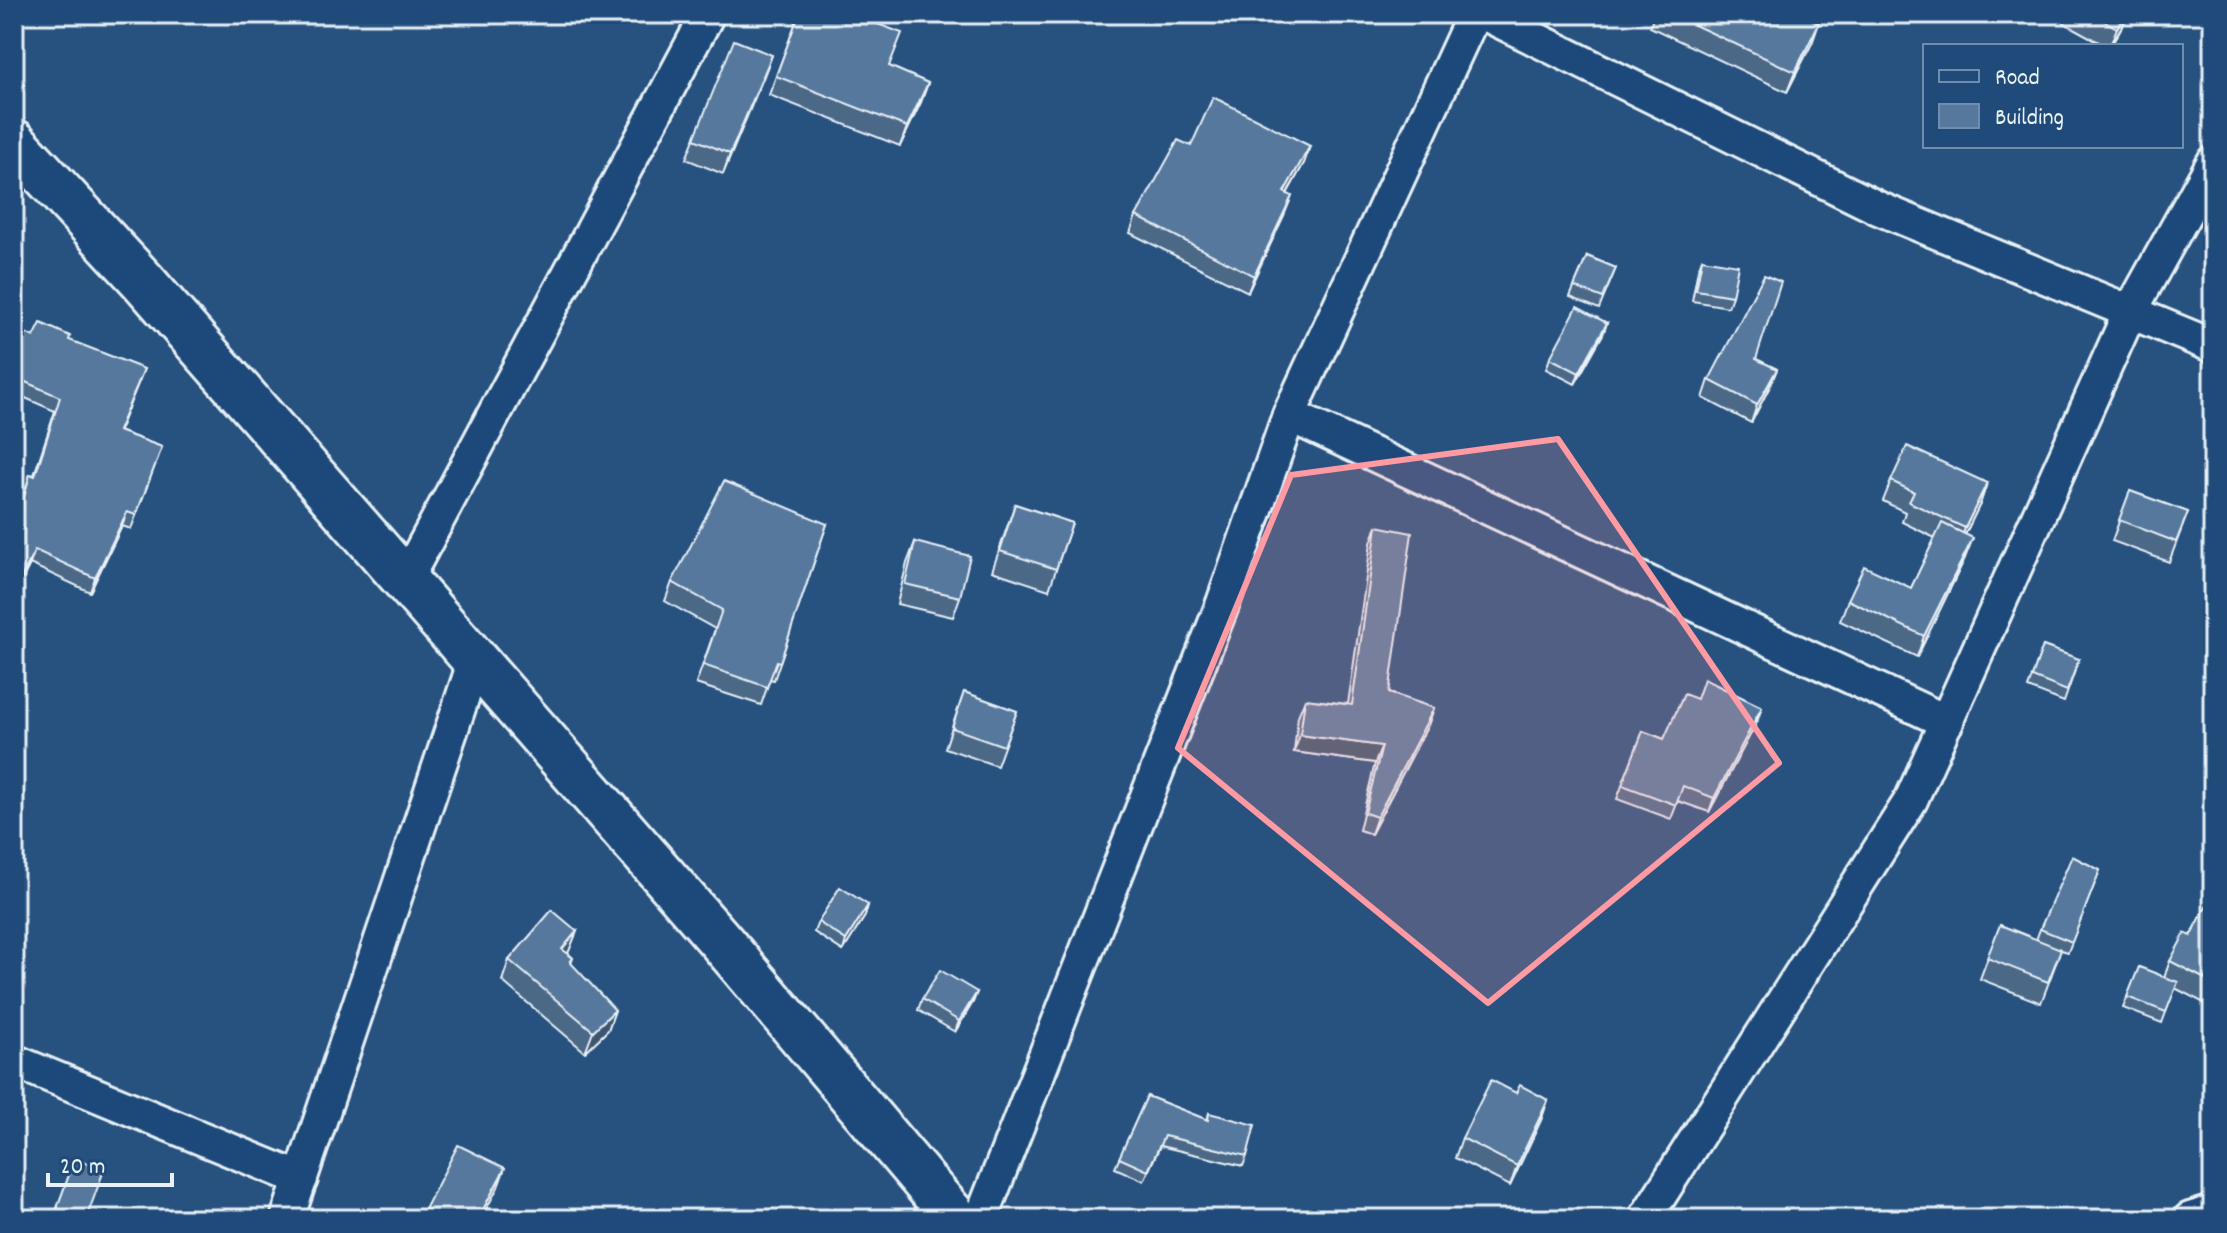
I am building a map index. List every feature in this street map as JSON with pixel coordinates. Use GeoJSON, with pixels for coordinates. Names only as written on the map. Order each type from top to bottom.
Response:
{"type":"FeatureCollection","features":[{"type":"Feature","properties":{"kind":"street"},"geometry":{"type":"LineString","coordinates":[[405,581],[708,14]]}},
{"type":"Feature","properties":{"kind":"street"},"geometry":{"type":"LineString","coordinates":[[981,1219],[1223,603],[1289,415],[1474,14]]}},
{"type":"Feature","properties":{"kind":"street"},"geometry":{"type":"LineString","coordinates":[[1485,14],[1878,208],[2129,314],[2213,346]]}},
{"type":"Feature","properties":{"kind":"street"},"geometry":{"type":"LineString","coordinates":[[14,142],[143,281],[475,660],[719,939],[956,1219]]}},
{"type":"Feature","properties":{"kind":"street"},"geometry":{"type":"LineString","coordinates":[[1645,1219],[1911,800],[2129,314],[2213,163]]}},
{"type":"Feature","properties":{"kind":"street"},"geometry":{"type":"LineString","coordinates":[[1289,415],[1947,722]]}},
{"type":"Feature","properties":{"kind":"street"},"geometry":{"type":"LineString","coordinates":[[287,1219],[475,660]]}},
{"type":"Feature","properties":{"kind":"street"},"geometry":{"type":"LineString","coordinates":[[14,1061],[301,1179]]}},
{"type":"Feature","properties":{"kind":"street"},"geometry":{"type":"LineString","coordinates":[[2190,1219],[2213,1212]]}},
{"type":"Feature","properties":{"kind":"highlighted area"},"geometry":{"type":"Polygon","coordinates":[[[1558,439],[1779,763],[1488,1003],[1178,748],[1291,475],[1558,439]]]}},
{"type":"Feature","properties":{"kind":"building"},"geometry":{"type":"Polygon","coordinates":[[[799,14],[851,14],[902,33],[889,66],[928,83],[907,127],[776,76],[799,14]]]}},
{"type":"Feature","properties":{"kind":"building"},"geometry":{"type":"Polygon","coordinates":[[[1671,14],[1800,14],[1819,23],[1795,72],[1671,14]]]}},
{"type":"Feature","properties":{"kind":"building"},"geometry":{"type":"Polygon","coordinates":[[[2092,14],[2125,14],[2117,28],[2092,14]]]}},
{"type":"Feature","properties":{"kind":"building"},"geometry":{"type":"Polygon","coordinates":[[[734,40],[772,55],[730,154],[694,139],[734,40]]]}},
{"type":"Feature","properties":{"kind":"building"},"geometry":{"type":"Polygon","coordinates":[[[1213,97],[1310,146],[1284,192],[1292,196],[1254,276],[1136,216],[1178,140],[1191,146],[1213,97]]]}},
{"type":"Feature","properties":{"kind":"building"},"geometry":{"type":"Polygon","coordinates":[[[1587,256],[1616,268],[1603,298],[1574,287],[1587,256]]]}},
{"type":"Feature","properties":{"kind":"building"},"geometry":{"type":"Polygon","coordinates":[[[1702,259],[1738,265],[1732,296],[1696,290],[1702,259]]]}},
{"type":"Feature","properties":{"kind":"building"},"geometry":{"type":"Polygon","coordinates":[[[1764,275],[1781,282],[1756,359],[1777,369],[1757,405],[1709,380],[1764,275]]]}},
{"type":"Feature","properties":{"kind":"building"},"geometry":{"type":"Polygon","coordinates":[[[1577,307],[1607,323],[1579,373],[1550,358],[1577,307]]]}},
{"type":"Feature","properties":{"kind":"building"},"geometry":{"type":"Polygon","coordinates":[[[41,323],[70,336],[69,340],[144,369],[118,431],[162,447],[136,515],[127,512],[95,578],[35,550],[14,592],[14,502],[22,505],[30,474],[35,476],[60,397],[14,377],[14,336],[17,329],[34,337],[41,323]]]}},
{"type":"Feature","properties":{"kind":"building"},"geometry":{"type":"Polygon","coordinates":[[[1907,446],[1987,483],[1965,528],[1909,502],[1914,492],[1891,481],[1907,446]]]}},
{"type":"Feature","properties":{"kind":"building"},"geometry":{"type":"Polygon","coordinates":[[[724,481],[827,524],[780,662],[777,661],[767,687],[703,665],[722,610],[672,582],[724,481]]]}},
{"type":"Feature","properties":{"kind":"building"},"geometry":{"type":"Polygon","coordinates":[[[2130,491],[2188,512],[2176,542],[2119,520],[2130,491]]]}},
{"type":"Feature","properties":{"kind":"building"},"geometry":{"type":"Polygon","coordinates":[[[1015,504],[1072,523],[1056,569],[1000,551],[1015,504]]]}},
{"type":"Feature","properties":{"kind":"building"},"geometry":{"type":"Polygon","coordinates":[[[1942,523],[1973,538],[1924,636],[1848,600],[1864,566],[1911,588],[1942,523]]]}},
{"type":"Feature","properties":{"kind":"building"},"geometry":{"type":"Polygon","coordinates":[[[1377,526],[1412,533],[1389,693],[1434,708],[1377,817],[1365,813],[1382,746],[1300,735],[1305,699],[1352,705],[1377,526]]]}},
{"type":"Feature","properties":{"kind":"building"},"geometry":{"type":"Polygon","coordinates":[[[915,542],[970,556],[960,597],[905,584],[915,542]]]}},
{"type":"Feature","properties":{"kind":"building"},"geometry":{"type":"Polygon","coordinates":[[[2043,646],[2079,659],[2067,691],[2032,677],[2043,646]]]}},
{"type":"Feature","properties":{"kind":"building"},"geometry":{"type":"Polygon","coordinates":[[[1704,679],[1762,707],[1714,798],[1683,786],[1676,805],[1622,785],[1643,731],[1664,739],[1684,694],[1697,699],[1704,679]]]}},
{"type":"Feature","properties":{"kind":"building"},"geometry":{"type":"Polygon","coordinates":[[[964,692],[1017,711],[1004,746],[952,728],[964,692]]]}},
{"type":"Feature","properties":{"kind":"building"},"geometry":{"type":"Polygon","coordinates":[[[2072,856],[2100,870],[2072,942],[2040,929],[2072,856]]]}},
{"type":"Feature","properties":{"kind":"building"},"geometry":{"type":"Polygon","coordinates":[[[840,887],[868,905],[846,940],[818,922],[840,887]]]}},
{"type":"Feature","properties":{"kind":"building"},"geometry":{"type":"Polygon","coordinates":[[[2213,893],[2213,983],[2170,961],[2185,933],[2191,936],[2213,893]]]}},
{"type":"Feature","properties":{"kind":"building"},"geometry":{"type":"Polygon","coordinates":[[[552,910],[577,931],[562,949],[573,958],[570,962],[615,1010],[593,1031],[509,960],[552,910]]]}},
{"type":"Feature","properties":{"kind":"building"},"geometry":{"type":"Polygon","coordinates":[[[2000,925],[2061,949],[2048,982],[1987,958],[2000,925]]]}},
{"type":"Feature","properties":{"kind":"building"},"geometry":{"type":"Polygon","coordinates":[[[2139,967],[2178,982],[2166,1012],[2127,997],[2139,967]]]}},
{"type":"Feature","properties":{"kind":"building"},"geometry":{"type":"Polygon","coordinates":[[[940,970],[977,992],[959,1021],[922,999],[940,970]]]}},
{"type":"Feature","properties":{"kind":"building"},"geometry":{"type":"Polygon","coordinates":[[[1491,1080],[1516,1093],[1520,1085],[1548,1100],[1517,1166],[1462,1138],[1491,1080]]]}},
{"type":"Feature","properties":{"kind":"building"},"geometry":{"type":"Polygon","coordinates":[[[1147,1096],[1208,1120],[1209,1113],[1255,1125],[1247,1156],[1164,1136],[1148,1171],[1119,1158],[1147,1096]]]}},
{"type":"Feature","properties":{"kind":"building"},"geometry":{"type":"Polygon","coordinates":[[[458,1145],[505,1168],[478,1219],[420,1219],[458,1145]]]}},
{"type":"Feature","properties":{"kind":"building"},"geometry":{"type":"Polygon","coordinates":[[[75,1159],[104,1170],[86,1219],[60,1219],[58,1205],[75,1159]]]}}]}
